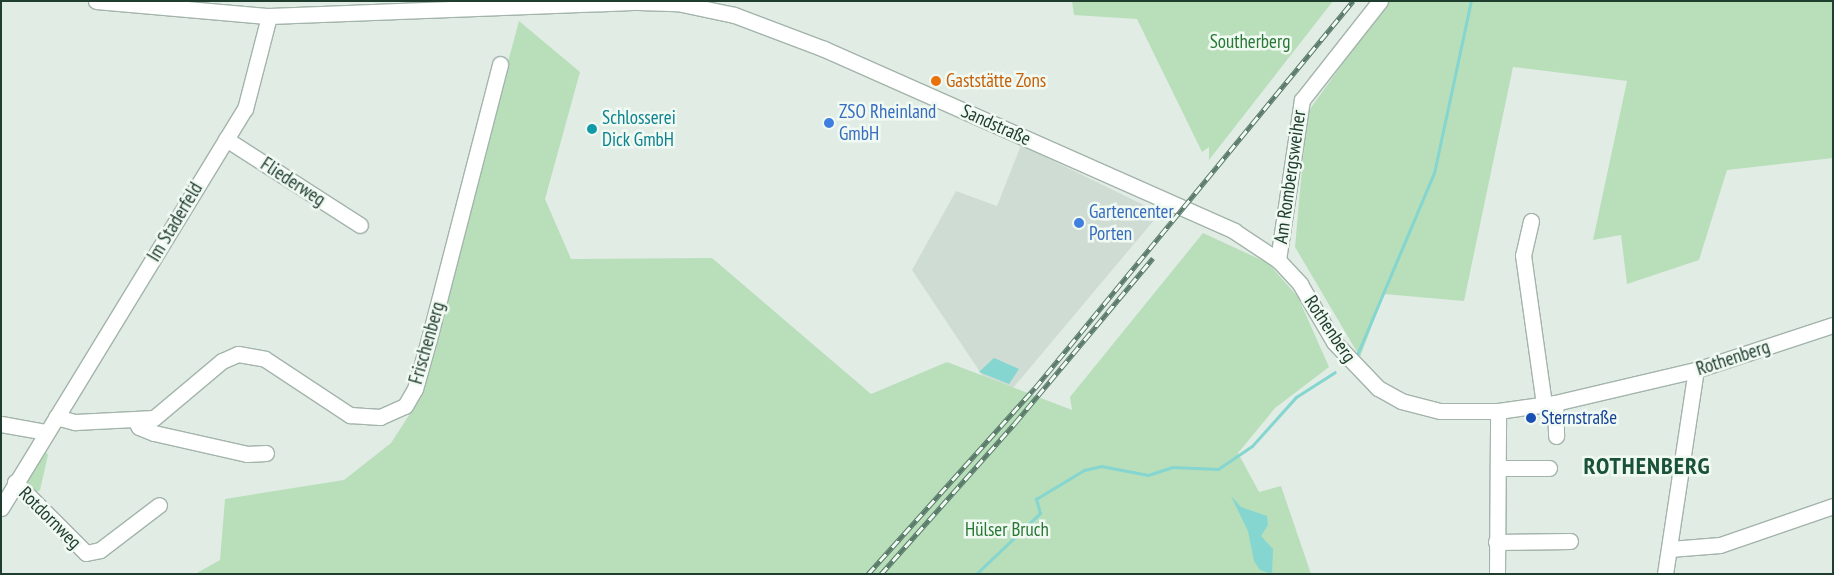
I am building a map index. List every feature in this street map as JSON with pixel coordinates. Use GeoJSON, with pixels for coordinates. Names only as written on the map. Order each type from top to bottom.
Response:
{"type":"FeatureCollection","features":[{"type":"Feature","properties":{"kind":"street","name":"Sandstraße"},"geometry":{"type":"LineString","coordinates":[[96,1],[269,16],[639,2],[714,6],[824,49],[1191,212]]}},
{"type":"Feature","properties":{"kind":"street","name":"Am Rombergsweiher"},"geometry":{"type":"LineString","coordinates":[[1278,260],[1302,100],[1380,1]]}},
{"type":"Feature","properties":{"kind":"street","name":"Im Staderfeld"},"geometry":{"type":"LineString","coordinates":[[1,508],[15,482],[226,139],[252,92],[269,16]]}},
{"type":"Feature","properties":{"kind":"street","name":"Frischenberg"},"geometry":{"type":"LineString","coordinates":[[56,417],[75,422],[135,420],[168,410],[222,361],[238,354],[265,359],[350,415],[380,417],[404,406],[415,389],[500,64]]}},
{"type":"Feature","properties":{"kind":"street","name":"Fliederweg"},"geometry":{"type":"LineString","coordinates":[[226,139],[360,225]]}},
{"type":"Feature","properties":{"kind":"street","name":"Rothenberg"},"geometry":{"type":"LineString","coordinates":[[1191,212],[1234,230],[1278,260],[1300,284],[1334,342],[1378,388],[1425,408],[1498,411],[1549,404],[1696,370],[1833,325]]}},
{"type":"Feature","properties":{"kind":"street"},"geometry":{"type":"LineString","coordinates":[[1530,221],[1523,255],[1556,436]]}},
{"type":"Feature","properties":{"kind":"street"},"geometry":{"type":"LineString","coordinates":[[1664,574],[1670,549],[1696,370]]}},
{"type":"Feature","properties":{"kind":"street"},"geometry":{"type":"LineString","coordinates":[[1496,574],[1498,411]]}},
{"type":"Feature","properties":{"kind":"street"},"geometry":{"type":"LineString","coordinates":[[135,420],[139,427],[154,433],[247,454],[266,453]]}},
{"type":"Feature","properties":{"kind":"street"},"geometry":{"type":"LineString","coordinates":[[1,424],[46,432]]}},
{"type":"Feature","properties":{"kind":"street"},"geometry":{"type":"LineString","coordinates":[[1498,468],[1549,468]]}},
{"type":"Feature","properties":{"kind":"street","name":"Rotdornweg"},"geometry":{"type":"LineString","coordinates":[[15,482],[86,553],[100,550],[159,505]]}},
{"type":"Feature","properties":{"kind":"street"},"geometry":{"type":"LineString","coordinates":[[1670,549],[1720,545],[1833,506]]}},
{"type":"Feature","properties":{"kind":"street"},"geometry":{"type":"LineString","coordinates":[[1496,542],[1570,541]]}},
{"type":"Feature","properties":{"kind":"shaded area"},"geometry":{"type":"Polygon","coordinates":[[[1021,145],[1160,213],[1013,388],[990,387],[912,270],[956,191],[997,206],[1021,145]]]}},
{"type":"Feature","properties":{"kind":"green space","name":"Southerberg"},"geometry":{"type":"Polygon","coordinates":[[[1072,1],[1333,1],[1209,160],[1209,147],[1202,152],[1137,19],[1074,15],[1072,1]]]}},
{"type":"Feature","properties":{"kind":"green space"},"geometry":{"type":"Polygon","coordinates":[[[1388,1],[1833,1],[1833,158],[1727,170],[1699,260],[1627,284],[1621,235],[1593,240],[1627,81],[1513,67],[1464,301],[1384,294],[1360,357],[1295,247],[1307,113],[1388,1]]]}},
{"type":"Feature","properties":{"kind":"green space","name":"Hülser Bruch"},"geometry":{"type":"Polygon","coordinates":[[[519,21],[580,72],[545,199],[571,259],[712,258],[871,394],[947,362],[1072,410],[1070,397],[1203,233],[1268,263],[1298,297],[1329,367],[1275,408],[1238,453],[1259,492],[1281,486],[1311,574],[195,574],[220,560],[225,499],[344,480],[391,443],[415,406],[519,21]]]}},
{"type":"Feature","properties":{"kind":"green space"},"geometry":{"type":"Polygon","coordinates":[[[44,449],[48,455],[40,490],[32,494],[21,480],[44,449]]]}},
{"type":"Feature","properties":{"kind":"water"},"geometry":{"type":"Polygon","coordinates":[[[994,358],[1019,369],[1009,384],[979,372],[994,358]]]}},
{"type":"Feature","properties":{"kind":"water"},"geometry":{"type":"Polygon","coordinates":[[[1231,496],[1241,507],[1267,516],[1268,525],[1261,536],[1273,549],[1272,574],[1260,570],[1254,561],[1248,531],[1231,496]]]}},
{"type":"Feature","properties":{"kind":"waterway"},"geometry":{"type":"LineString","coordinates":[[1357,355],[1434,173],[1471,1]]}},
{"type":"Feature","properties":{"kind":"waterway"},"geometry":{"type":"LineString","coordinates":[[976,574],[1040,513],[1036,499],[1084,470],[1101,466],[1148,475],[1172,467],[1218,469],[1252,446],[1296,397],[1335,372]]}},
{"type":"Feature","properties":{"kind":"railway"},"geometry":{"type":"LineString","coordinates":[[868,574],[1035,388],[1353,1]]}},
{"type":"Feature","properties":{"kind":"railway"},"geometry":{"type":"LineString","coordinates":[[881,574],[1015,423],[1153,258]]}},
{"type":"Feature","properties":{"kind":"place","name":"Gaststätte Zons"},"geometry":{"type":"Point","coordinates":[936,81]}},
{"type":"Feature","properties":{"kind":"place","name":"ZSO Rheinland GmbH"},"geometry":{"type":"Point","coordinates":[829,123]}},
{"type":"Feature","properties":{"kind":"place","name":"Schlosserei Dick GmbH"},"geometry":{"type":"Point","coordinates":[592,129]}},
{"type":"Feature","properties":{"kind":"place","name":"Gartencenter Porten"},"geometry":{"type":"Point","coordinates":[1079,223]}},
{"type":"Feature","properties":{"kind":"place","name":"Sternstraße"},"geometry":{"type":"Point","coordinates":[1531,418]}},
{"type":"Feature","properties":{"kind":"district","name":"ROTHENBERG"},"geometry":{"type":"Point","coordinates":[1647,466]}}]}
